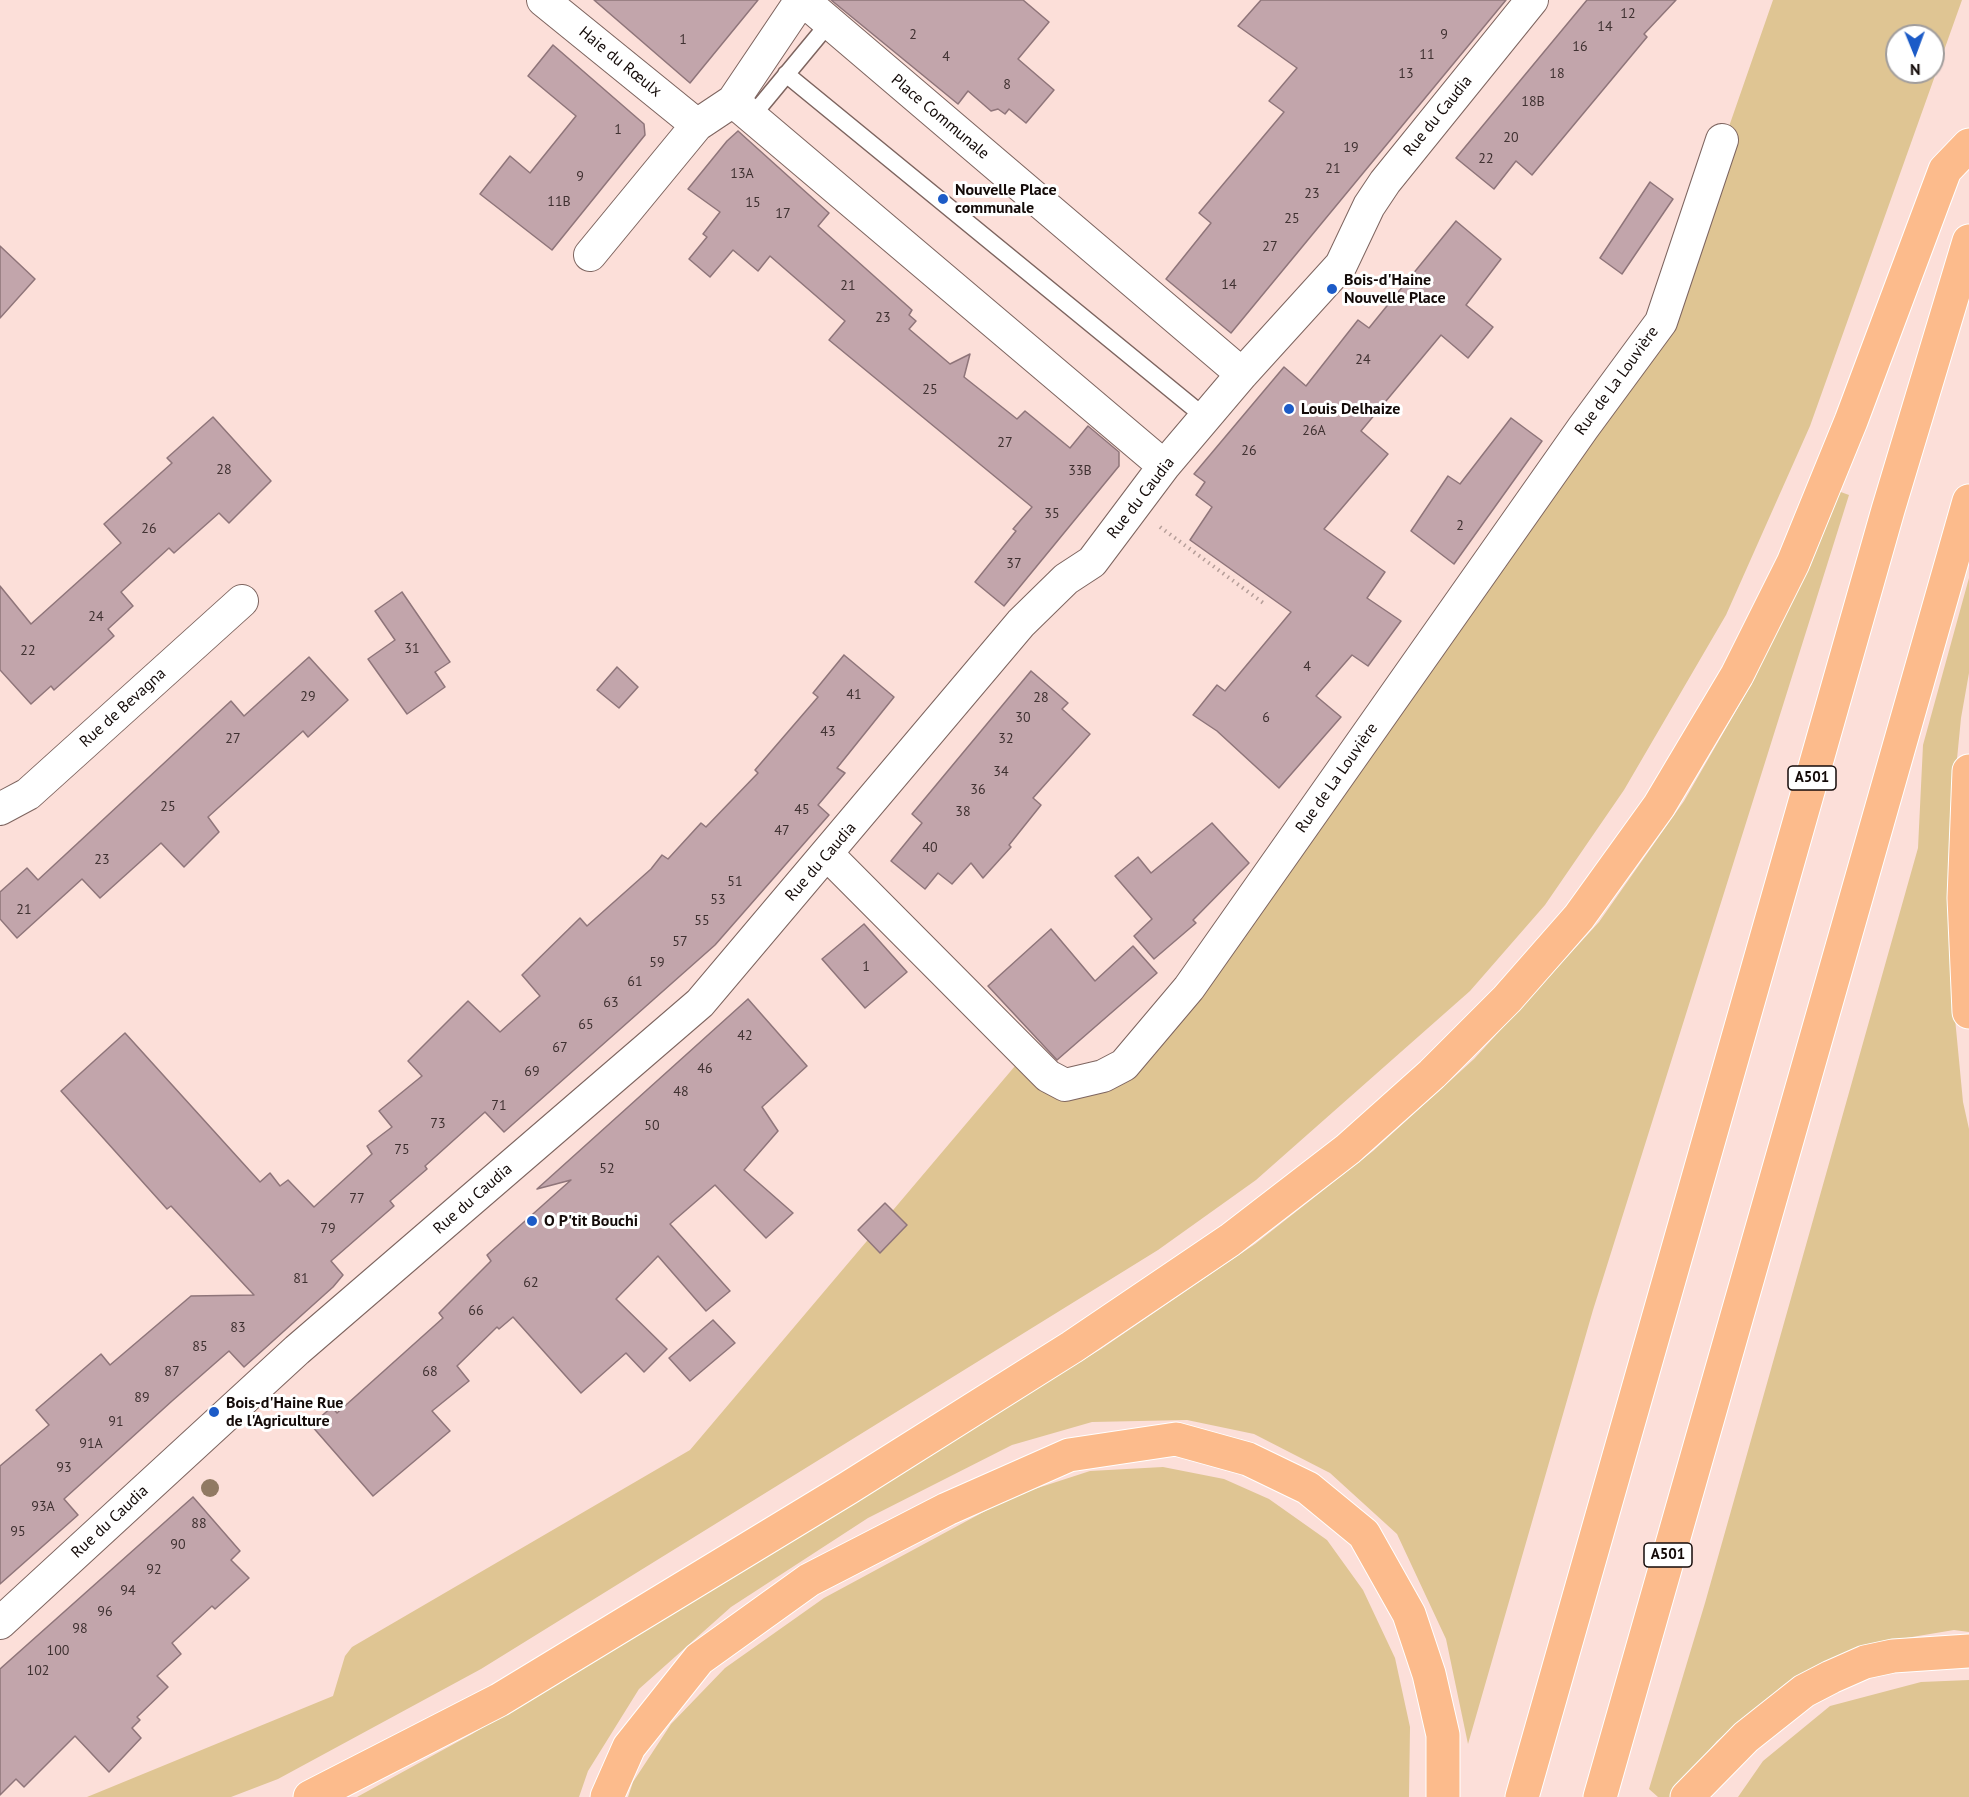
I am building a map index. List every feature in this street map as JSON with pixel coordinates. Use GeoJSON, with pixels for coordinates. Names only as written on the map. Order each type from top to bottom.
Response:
{"type":"FeatureCollection","features":[{"type":"Feature","properties":{"kind":"highway"},"geometry":{"type":"LineString","coordinates":[[310,1797],[499,1700],[848,1488],[1072,1347],[1230,1240],[1348,1149],[1432,1074],[1507,999],[1579,917],[1659,806],[1737,675],[1793,563],[1851,422],[1945,170],[1969,145]]}},
{"type":"Feature","properties":{"kind":"highway","name":"A501"},"geometry":{"type":"LineString","coordinates":[[1522,1797],[1888,510],[1969,241]]}},
{"type":"Feature","properties":{"kind":"highway","name":"A501"},"geometry":{"type":"LineString","coordinates":[[1600,1797],[1969,501]]}},
{"type":"Feature","properties":{"kind":"highway"},"geometry":{"type":"LineString","coordinates":[[1969,771],[1964,898],[1969,1012]]}},
{"type":"Feature","properties":{"kind":"highway"},"geometry":{"type":"LineString","coordinates":[[607,1797],[629,1747],[699,1659],[809,1580],[947,1509],[1069,1455],[1176,1439],[1248,1459],[1308,1488],[1364,1534],[1409,1614],[1430,1674],[1443,1735],[1443,1797]]}},
{"type":"Feature","properties":{"kind":"highway"},"geometry":{"type":"LineString","coordinates":[[1687,1797],[1746,1737],[1804,1691],[1865,1662],[1893,1656],[1969,1651]]}},
{"type":"Feature","properties":{"kind":"street","name":"Haie du Rœulx"},"geometry":{"type":"LineString","coordinates":[[543,0],[697,125]]}},
{"type":"Feature","properties":{"kind":"street","name":"Place Communale"},"geometry":{"type":"LineString","coordinates":[[590,255],[697,125],[742,109],[802,0],[1242,374]]}},
{"type":"Feature","properties":{"kind":"street","name":"Rue du Caudia"},"geometry":{"type":"LineString","coordinates":[[0,1623],[297,1350],[700,1003],[828,855],[1021,623],[1066,579],[1092,562],[1164,466],[1242,374],[1341,265],[1369,206],[1385,182],[1532,0]]}},
{"type":"Feature","properties":{"kind":"street"},"geometry":{"type":"LineString","coordinates":[[742,109],[1164,466]]}},
{"type":"Feature","properties":{"kind":"street","name":"Rue de La Louvière"},"geometry":{"type":"LineString","coordinates":[[828,855],[1048,1076],[1065,1085],[1103,1076],[1124,1065],[1189,988],[1660,322],[1722,140]]}},
{"type":"Feature","properties":{"kind":"street","name":"Rue de Bevagna"},"geometry":{"type":"LineString","coordinates":[[0,809],[28,794],[242,601]]}},
{"type":"Feature","properties":{"kind":"lane"},"geometry":{"type":"LineString","coordinates":[[742,109],[786,74],[829,23]]}},
{"type":"Feature","properties":{"kind":"lane"},"geometry":{"type":"LineString","coordinates":[[786,74],[1206,418]]}},
{"type":"Feature","properties":{"kind":"path"},"geometry":{"type":"LineString","coordinates":[[1134,508],[1266,605]]}},
{"type":"Feature","properties":{"kind":"shaded area"},"geometry":{"type":"Polygon","coordinates":[[[1773,0],[1962,0],[1945,48],[1945,24],[1885,24],[1885,84],[1932,84],[1810,426],[1726,615],[1624,790],[1545,905],[1470,991],[1256,1180],[1158,1250],[481,1669],[278,1779],[231,1797],[87,1797],[333,1696],[345,1656],[352,1647],[690,1450],[1026,1053],[1048,1076],[1124,1065],[1661,322],[1773,0]]]}},
{"type":"Feature","properties":{"kind":"shaded area"},"geometry":{"type":"Polygon","coordinates":[[[1838,491],[1849,495],[1593,1310],[1468,1744],[1446,1639],[1397,1534],[1330,1473],[1254,1434],[1187,1420],[1092,1422],[1012,1445],[868,1518],[731,1607],[639,1689],[588,1771],[579,1797],[357,1797],[472,1734],[1101,1349],[1255,1244],[1373,1151],[1474,1059],[1599,922],[1684,801],[1755,678],[1838,491]]]}},
{"type":"Feature","properties":{"kind":"shaded area"},"geometry":{"type":"Polygon","coordinates":[[[1969,578],[1969,673],[1961,718],[1949,841],[1950,966],[1963,1102],[1969,1129],[1969,1632],[1954,1630],[1876,1643],[1785,1684],[1717,1741],[1670,1797],[1658,1797],[1649,1789],[1705,1603],[1918,848],[1923,745],[1969,578]]]}},
{"type":"Feature","properties":{"kind":"shaded area"},"geometry":{"type":"Polygon","coordinates":[[[1163,1467],[1224,1479],[1269,1499],[1327,1540],[1363,1590],[1395,1658],[1410,1727],[1409,1797],[628,1797],[633,1782],[671,1724],[725,1668],[824,1598],[1013,1496],[1090,1471],[1163,1467]]]}},
{"type":"Feature","properties":{"kind":"shaded area"},"geometry":{"type":"Polygon","coordinates":[[[1969,1680],[1969,1797],[1738,1797],[1763,1761],[1830,1706],[1921,1682],[1969,1680]]]}},
{"type":"Feature","properties":{"kind":"building"},"geometry":{"type":"Polygon","coordinates":[[[594,0],[758,0],[690,83],[594,0]]]}},
{"type":"Feature","properties":{"kind":"building"},"geometry":{"type":"Polygon","coordinates":[[[831,0],[1023,0],[1049,22],[1018,59],[1054,90],[1026,123],[1009,109],[1005,114],[998,109],[991,111],[968,91],[958,104],[831,0]]]}},
{"type":"Feature","properties":{"kind":"building"},"geometry":{"type":"Polygon","coordinates":[[[1261,0],[1506,0],[1231,333],[1166,279],[1211,223],[1199,213],[1284,112],[1269,101],[1297,68],[1238,26],[1261,0]]]}},
{"type":"Feature","properties":{"kind":"building"},"geometry":{"type":"Polygon","coordinates":[[[1587,0],[1676,0],[1644,34],[1647,37],[1532,175],[1516,161],[1494,189],[1456,158],[1587,0]]]}},
{"type":"Feature","properties":{"kind":"building"},"geometry":{"type":"Polygon","coordinates":[[[553,45],[644,124],[645,135],[552,250],[480,194],[510,156],[530,173],[576,116],[528,76],[553,45]]]}},
{"type":"Feature","properties":{"kind":"building"},"geometry":{"type":"Polygon","coordinates":[[[738,131],[829,213],[818,226],[912,310],[909,315],[916,321],[909,329],[950,364],[970,354],[964,377],[1017,419],[1025,411],[1070,448],[1088,426],[1119,452],[1119,466],[1004,606],[975,582],[1016,531],[1013,529],[1032,507],[829,340],[845,321],[770,256],[758,271],[733,250],[710,277],[689,259],[707,237],[703,234],[720,212],[688,189],[727,141],[738,131]]]}},
{"type":"Feature","properties":{"kind":"building"},"geometry":{"type":"Polygon","coordinates":[[[1650,182],[1673,199],[1622,274],[1600,258],[1650,182]]]}},
{"type":"Feature","properties":{"kind":"building"},"geometry":{"type":"Polygon","coordinates":[[[1456,221],[1501,259],[1466,305],[1493,327],[1468,358],[1441,335],[1361,431],[1388,454],[1324,529],[1385,572],[1367,598],[1401,621],[1368,666],[1352,655],[1316,696],[1341,717],[1279,788],[1217,731],[1193,715],[1217,685],[1225,691],[1291,612],[1190,540],[1212,507],[1196,495],[1205,482],[1194,474],[1284,367],[1306,386],[1358,320],[1369,328],[1456,221]]]}},
{"type":"Feature","properties":{"kind":"building"},"geometry":{"type":"Polygon","coordinates":[[[0,246],[35,279],[0,318],[0,246]]]}},
{"type":"Feature","properties":{"kind":"building"},"geometry":{"type":"Polygon","coordinates":[[[213,417],[271,481],[229,523],[219,513],[174,553],[169,548],[121,592],[133,606],[108,629],[114,636],[54,690],[51,686],[31,704],[0,670],[0,586],[31,624],[121,543],[104,524],[172,463],[167,458],[213,417]]]}},
{"type":"Feature","properties":{"kind":"building"},"geometry":{"type":"Polygon","coordinates":[[[1511,418],[1542,441],[1454,564],[1411,531],[1448,476],[1460,484],[1511,418]]]}},
{"type":"Feature","properties":{"kind":"building"},"geometry":{"type":"Polygon","coordinates":[[[402,592],[450,662],[435,672],[445,687],[407,714],[368,659],[395,640],[375,611],[402,592]]]}},
{"type":"Feature","properties":{"kind":"building"},"geometry":{"type":"Polygon","coordinates":[[[844,655],[894,697],[837,768],[845,773],[818,805],[829,815],[715,945],[504,1132],[485,1112],[425,1166],[427,1169],[390,1201],[394,1206],[331,1261],[343,1275],[333,1287],[244,1367],[229,1351],[172,1401],[64,1499],[78,1515],[0,1584],[0,1466],[49,1425],[36,1410],[101,1354],[110,1365],[191,1296],[254,1295],[171,1206],[167,1209],[61,1091],[125,1033],[260,1182],[270,1173],[280,1186],[288,1180],[314,1207],[372,1154],[367,1146],[392,1127],[379,1111],[422,1076],[408,1061],[468,1001],[500,1032],[540,996],[522,975],[580,918],[587,926],[651,869],[662,855],[668,859],[701,823],[706,827],[758,773],[755,770],[818,697],[813,693],[844,655]]]}},
{"type":"Feature","properties":{"kind":"building"},"geometry":{"type":"Polygon","coordinates":[[[309,657],[348,700],[308,737],[303,731],[208,817],[219,832],[184,867],[161,843],[100,898],[82,879],[17,938],[0,919],[0,892],[27,868],[38,880],[231,701],[244,716],[309,657]]]}},
{"type":"Feature","properties":{"kind":"building"},"geometry":{"type":"Polygon","coordinates":[[[617,667],[638,687],[619,708],[597,690],[617,667]]]}},
{"type":"Feature","properties":{"kind":"building"},"geometry":{"type":"Polygon","coordinates":[[[1031,671],[1068,703],[1062,709],[1090,734],[1033,798],[1041,805],[1009,845],[1011,847],[983,878],[971,863],[952,884],[938,873],[925,889],[891,861],[922,823],[912,814],[1031,671]]]}},
{"type":"Feature","properties":{"kind":"building"},"geometry":{"type":"Polygon","coordinates":[[[1212,823],[1249,863],[1193,920],[1196,923],[1154,959],[1134,936],[1152,919],[1115,876],[1138,857],[1151,873],[1212,823]]]}},
{"type":"Feature","properties":{"kind":"building"},"geometry":{"type":"Polygon","coordinates":[[[864,924],[907,972],[865,1008],[822,959],[864,924]]]}},
{"type":"Feature","properties":{"kind":"building"},"geometry":{"type":"Polygon","coordinates":[[[1051,929],[1095,981],[1133,946],[1157,973],[1057,1060],[988,986],[1051,929]]]}},
{"type":"Feature","properties":{"kind":"building"},"geometry":{"type":"Polygon","coordinates":[[[748,999],[807,1066],[762,1107],[778,1131],[744,1170],[793,1213],[766,1238],[715,1185],[670,1224],[730,1291],[706,1311],[658,1256],[616,1299],[667,1349],[644,1372],[626,1353],[581,1393],[513,1317],[499,1329],[497,1327],[457,1366],[469,1381],[432,1411],[450,1431],[373,1496],[311,1425],[332,1407],[337,1413],[443,1318],[439,1313],[491,1261],[487,1255],[571,1180],[537,1189],[748,999]]]}},
{"type":"Feature","properties":{"kind":"building"},"geometry":{"type":"Polygon","coordinates":[[[885,1203],[907,1225],[880,1253],[858,1230],[885,1203]]]}},
{"type":"Feature","properties":{"kind":"building"},"geometry":{"type":"Polygon","coordinates":[[[713,1320],[735,1343],[690,1381],[669,1358],[713,1320]]]}},
{"type":"Feature","properties":{"kind":"building"},"geometry":{"type":"Polygon","coordinates":[[[193,1497],[240,1551],[231,1560],[249,1578],[215,1609],[212,1606],[172,1643],[181,1654],[157,1676],[168,1687],[137,1717],[140,1720],[132,1728],[141,1738],[109,1772],[75,1736],[24,1787],[16,1779],[0,1795],[0,1669],[193,1497]]]}},
{"type":"Feature","properties":{"kind":"place","name":"Nouvelle Place communale"},"geometry":{"type":"Point","coordinates":[943,199]}},
{"type":"Feature","properties":{"kind":"place","name":"Bois-d'Haine Nouvelle Place"},"geometry":{"type":"Point","coordinates":[1332,289]}},
{"type":"Feature","properties":{"kind":"place","name":"Louis Delhaize"},"geometry":{"type":"Point","coordinates":[1289,409]}},
{"type":"Feature","properties":{"kind":"place","name":"O P'tit Bouchi"},"geometry":{"type":"Point","coordinates":[532,1221]}},
{"type":"Feature","properties":{"kind":"place","name":"Bois-d'Haine Rue de l'Agriculture"},"geometry":{"type":"Point","coordinates":[214,1412]}}]}
